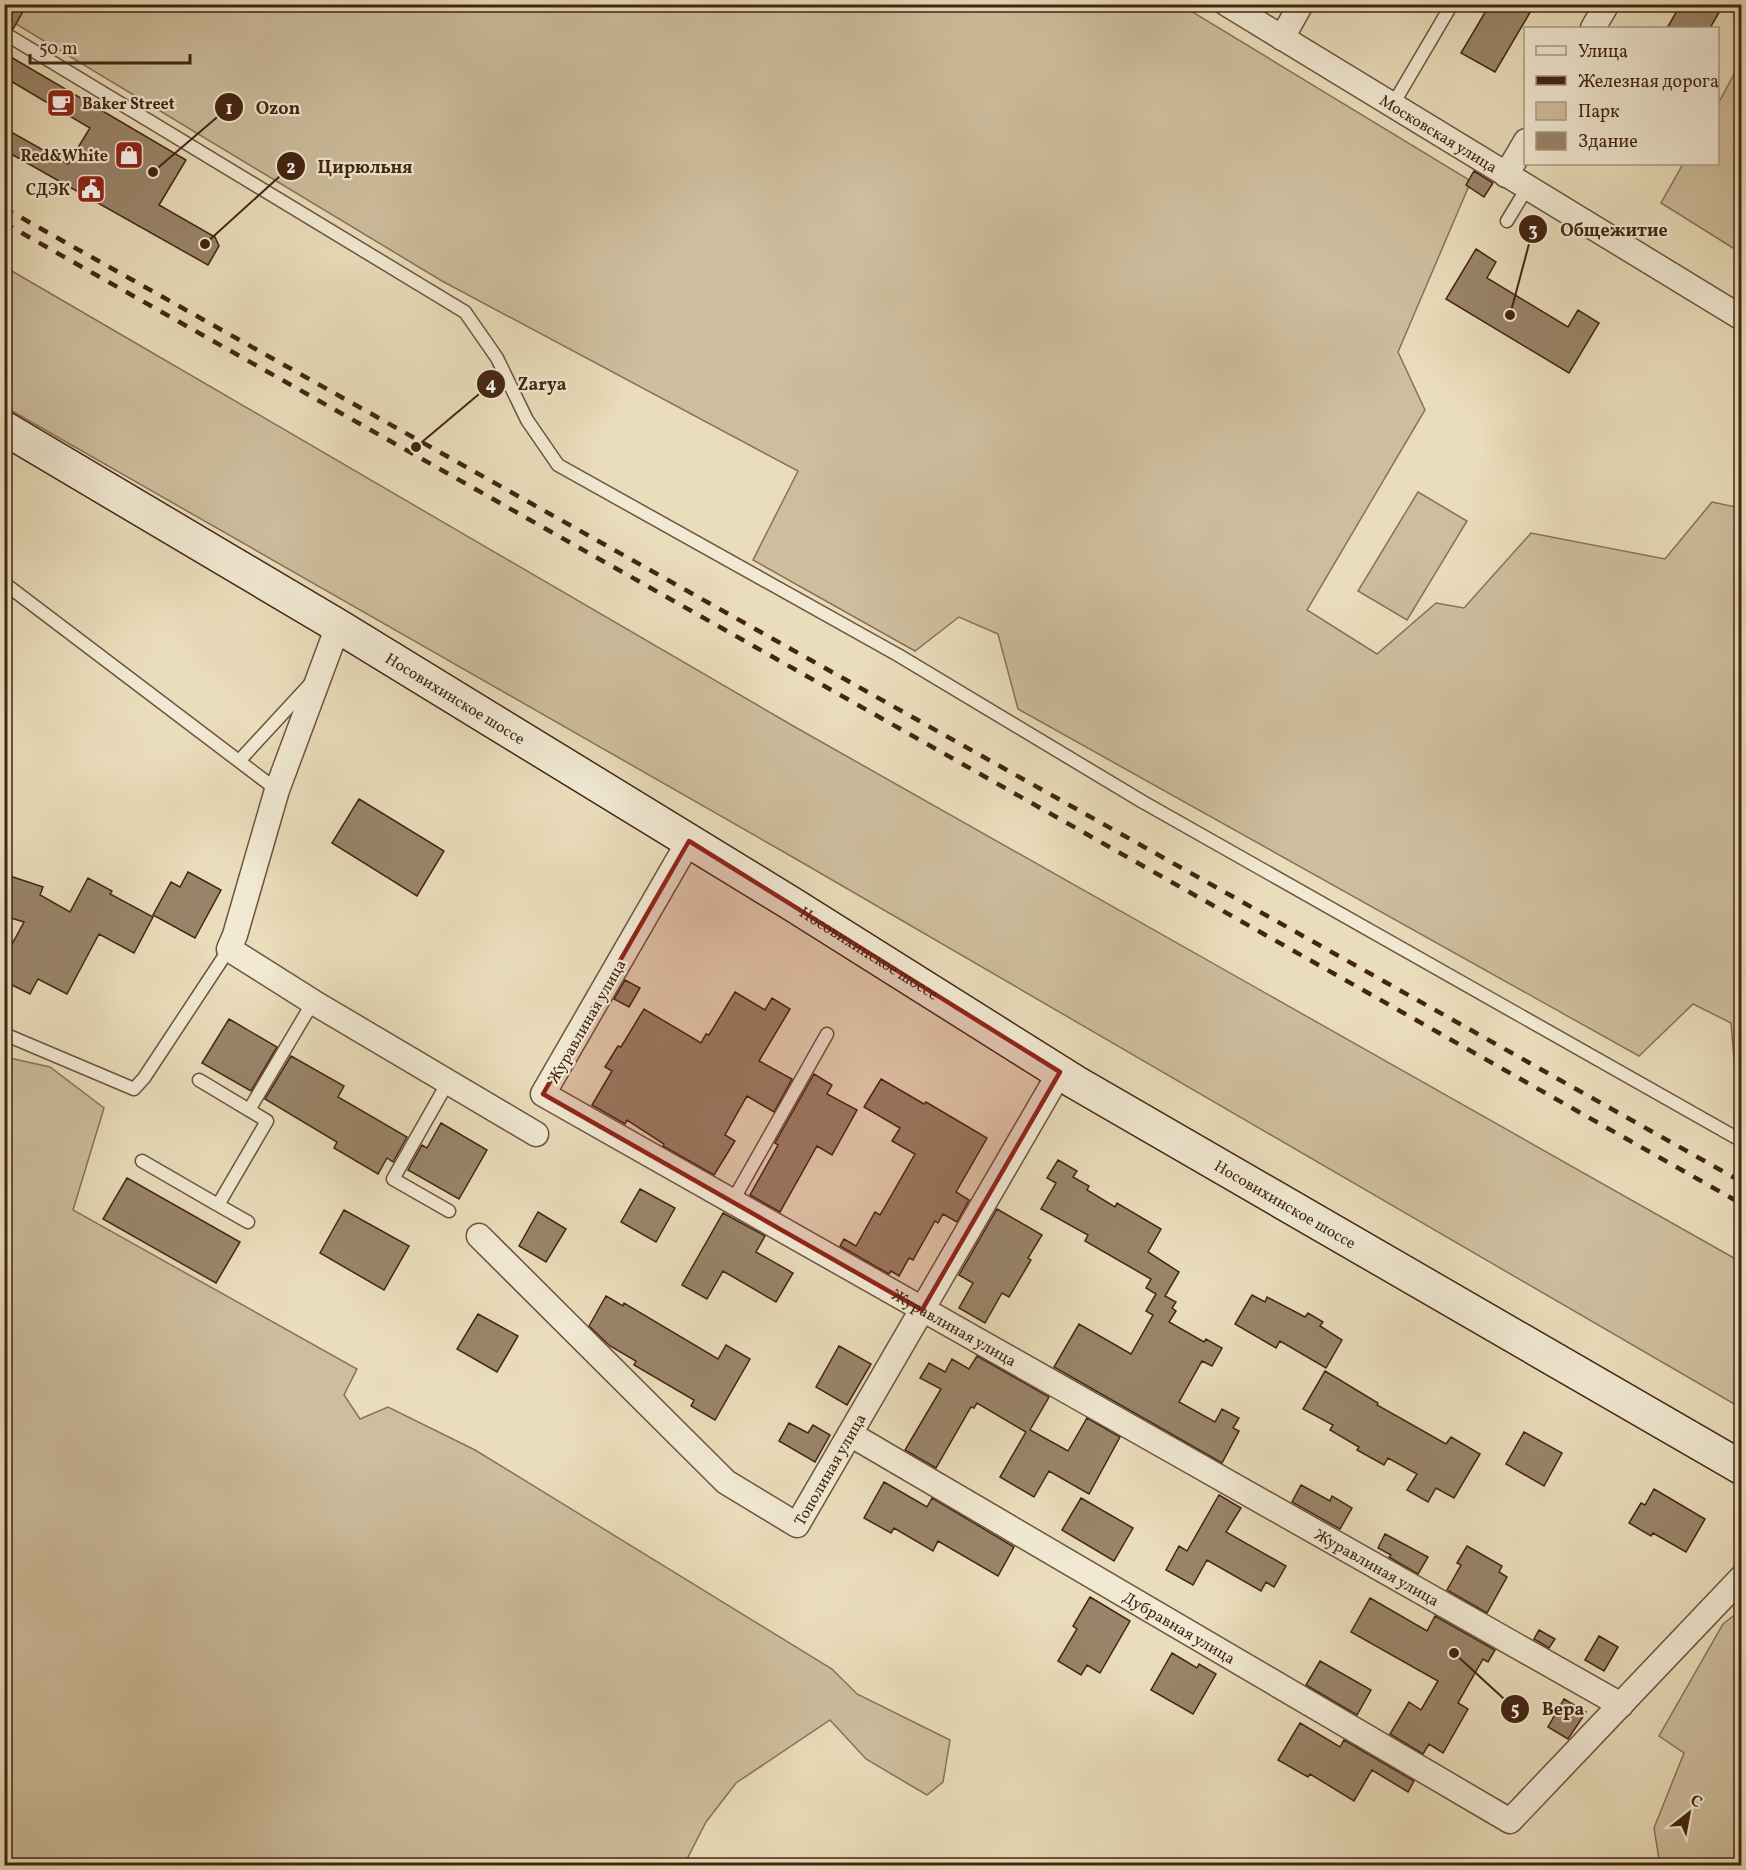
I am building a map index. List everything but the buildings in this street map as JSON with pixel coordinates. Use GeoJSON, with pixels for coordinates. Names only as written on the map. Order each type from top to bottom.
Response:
{"type":"FeatureCollection","features":[{"type":"Feature","properties":{"kind":"main road","name":"Носовихинское шоссе"},"geometry":{"type":"LineString","coordinates":[[4,428],[338,626],[1060,1072],[1742,1468]]}},
{"type":"Feature","properties":{"kind":"street","name":"Московская улица"},"geometry":{"type":"LineString","coordinates":[[1227,4],[1742,318]]}},
{"type":"Feature","properties":{"kind":"street"},"geometry":{"type":"LineString","coordinates":[[1282,38],[1301,4]]}},
{"type":"Feature","properties":{"kind":"street"},"geometry":{"type":"LineString","coordinates":[[1594,27],[1607,4]]}},
{"type":"Feature","properties":{"kind":"street"},"geometry":{"type":"LineString","coordinates":[[1506,175],[1524,144]]}},
{"type":"Feature","properties":{"kind":"street"},"geometry":{"type":"LineString","coordinates":[[338,626],[277,790],[229,949],[313,1002],[536,1134]]}},
{"type":"Feature","properties":{"kind":"street","name":"Журавлиная улица"},"geometry":{"type":"LineString","coordinates":[[689,841],[543,1094],[1621,1705]]}},
{"type":"Feature","properties":{"kind":"street","name":"Тополиная улица"},"geometry":{"type":"LineString","coordinates":[[480,1236],[726,1482],[797,1525],[1060,1072]]}},
{"type":"Feature","properties":{"kind":"street","name":"Дубравная улица"},"geometry":{"type":"LineString","coordinates":[[850,1434],[1510,1821],[1621,1705]]}},
{"type":"Feature","properties":{"kind":"street"},"geometry":{"type":"LineString","coordinates":[[1621,1705],[1742,1577]]}},
{"type":"Feature","properties":{"kind":"lane"},"geometry":{"type":"LineString","coordinates":[[1392,106],[1452,4]]}},
{"type":"Feature","properties":{"kind":"lane"},"geometry":{"type":"LineString","coordinates":[[4,33],[465,312],[497,358],[527,420],[558,465],[898,655],[1143,802],[1742,1141]]}},
{"type":"Feature","properties":{"kind":"lane"},"geometry":{"type":"LineString","coordinates":[[1507,221],[1527,188]]}},
{"type":"Feature","properties":{"kind":"lane"},"geometry":{"type":"LineString","coordinates":[[4,583],[277,790]]}},
{"type":"Feature","properties":{"kind":"lane"},"geometry":{"type":"LineString","coordinates":[[239,761],[321,671]]}},
{"type":"Feature","properties":{"kind":"lane"},"geometry":{"type":"LineString","coordinates":[[4,1034],[134,1089],[144,1078],[229,949]]}},
{"type":"Feature","properties":{"kind":"lane"},"geometry":{"type":"LineString","coordinates":[[249,1110],[313,1002]]}},
{"type":"Feature","properties":{"kind":"lane"},"geometry":{"type":"LineString","coordinates":[[732,1202],[827,1034]]}},
{"type":"Feature","properties":{"kind":"lane"},"geometry":{"type":"LineString","coordinates":[[199,1080],[267,1121],[218,1204]]}},
{"type":"Feature","properties":{"kind":"lane"},"geometry":{"type":"LineString","coordinates":[[448,1082],[393,1179],[449,1210]]}},
{"type":"Feature","properties":{"kind":"lane"},"geometry":{"type":"LineString","coordinates":[[142,1161],[248,1222]]}},
{"type":"Feature","properties":{"kind":"highlighted area"},"geometry":{"type":"Polygon","coordinates":[[[689,841],[1060,1072],[922,1310],[543,1094],[689,841]]]}},
{"type":"Feature","properties":{"kind":"green space"},"geometry":{"type":"Polygon","coordinates":[[[27,4],[1181,5],[1471,181],[1398,352],[1425,410],[1307,610],[1377,654],[1436,603],[1464,608],[1531,533],[1665,559],[1712,502],[1741,508],[1741,1098],[1737,1095],[1731,1023],[1693,1004],[1639,1056],[1018,709],[998,634],[959,617],[915,651],[753,560],[798,471],[442,281],[16,24],[27,4]]]}},
{"type":"Feature","properties":{"kind":"green space"},"geometry":{"type":"Polygon","coordinates":[[[1741,61],[1742,253],[1661,203],[1682,165],[1719,165],[1719,102],[1741,61]]]}},
{"type":"Feature","properties":{"kind":"green space"},"geometry":{"type":"Polygon","coordinates":[[[5,267],[795,727],[1741,1262],[1741,1408],[796,859],[5,407],[5,267]]]}},
{"type":"Feature","properties":{"kind":"green space"},"geometry":{"type":"Polygon","coordinates":[[[1418,492],[1467,521],[1407,620],[1358,591],[1418,492]]]}},
{"type":"Feature","properties":{"kind":"green space"},"geometry":{"type":"Polygon","coordinates":[[[5,1057],[50,1067],[104,1108],[73,1210],[357,1369],[344,1395],[360,1419],[388,1407],[475,1450],[832,1669],[857,1694],[950,1740],[943,1782],[927,1795],[866,1759],[830,1720],[736,1783],[706,1822],[684,1865],[5,1865],[5,1057]]]}},
{"type":"Feature","properties":{"kind":"green space"},"geometry":{"type":"Polygon","coordinates":[[[1741,1610],[1741,1865],[1660,1865],[1654,1828],[1684,1753],[1659,1736],[1723,1624],[1741,1610]]]}},
{"type":"Feature","properties":{"kind":"railway"},"geometry":{"type":"LineString","coordinates":[[4,208],[1742,1182]]}},
{"type":"Feature","properties":{"kind":"railway"},"geometry":{"type":"LineString","coordinates":[[4,223],[1742,1204]]}},
{"type":"Feature","properties":{"kind":"place","name":"Baker Street"},"geometry":{"type":"Point","coordinates":[61,103]}},
{"type":"Feature","properties":{"kind":"place","name":"Red&White"},"geometry":{"type":"Point","coordinates":[129,155]}},
{"type":"Feature","properties":{"kind":"place","name":"Ozon"},"geometry":{"type":"Point","coordinates":[153,172]}},
{"type":"Feature","properties":{"kind":"place","name":"СДЭК"},"geometry":{"type":"Point","coordinates":[91,189]}},
{"type":"Feature","properties":{"kind":"place","name":"Цирюльня"},"geometry":{"type":"Point","coordinates":[205,244]}},
{"type":"Feature","properties":{"kind":"place","name":"Общежитие"},"geometry":{"type":"Point","coordinates":[1510,315]}},
{"type":"Feature","properties":{"kind":"place","name":"Zarya"},"geometry":{"type":"Point","coordinates":[416,447]}},
{"type":"Feature","properties":{"kind":"place","name":"Вера"},"geometry":{"type":"Point","coordinates":[1454,1653]}}]}
